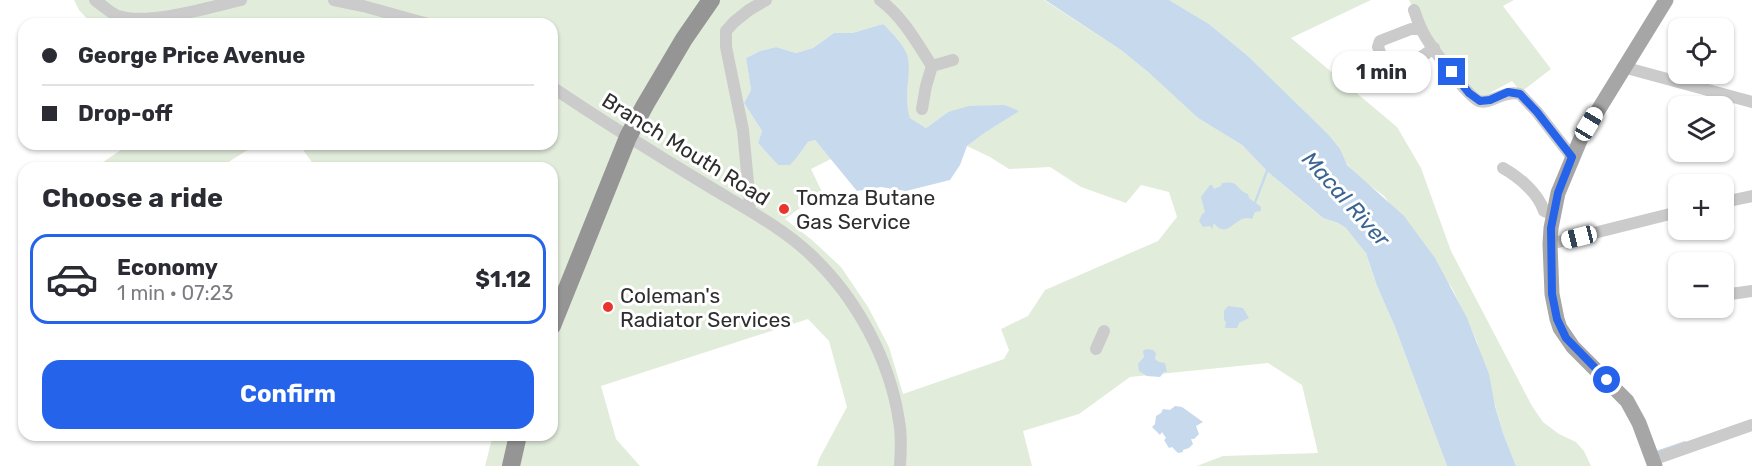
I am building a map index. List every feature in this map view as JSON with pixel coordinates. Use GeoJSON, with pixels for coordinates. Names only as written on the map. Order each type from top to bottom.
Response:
{"type":"FeatureCollection","features":[{"type":"Feature","properties":{"kind":"highway"},"geometry":{"type":"LineString","coordinates":[[558,311],[628,137],[672,58],[711,0]]}},
{"type":"Feature","properties":{"kind":"highway"},"geometry":{"type":"LineString","coordinates":[[511,466],[517,441]]}},
{"type":"Feature","properties":{"kind":"main road"},"geometry":{"type":"LineString","coordinates":[[1654,463],[1639,423],[1627,401],[1573,347],[1560,328],[1552,294],[1550,244],[1558,193],[1572,157],[1623,67],[1666,0]]}},
{"type":"Feature","properties":{"kind":"street"},"geometry":{"type":"LineString","coordinates":[[95,0],[116,16],[154,18],[241,0]]}},
{"type":"Feature","properties":{"kind":"street"},"geometry":{"type":"LineString","coordinates":[[334,0],[406,18]]}},
{"type":"Feature","properties":{"kind":"street"},"geometry":{"type":"LineString","coordinates":[[747,209],[750,204],[743,130],[726,47],[726,31],[749,9],[766,0]]}},
{"type":"Feature","properties":{"kind":"street"},"geometry":{"type":"LineString","coordinates":[[880,0],[890,7],[902,22],[932,66]]}},
{"type":"Feature","properties":{"kind":"street"},"geometry":{"type":"LineString","coordinates":[[1414,10],[1421,29],[1469,93],[1480,101],[1490,100],[1508,92],[1520,94],[1572,157]]}},
{"type":"Feature","properties":{"kind":"street"},"geometry":{"type":"LineString","coordinates":[[1421,29],[1411,29],[1380,41],[1378,47],[1385,63],[1393,68],[1402,67],[1434,48]]}},
{"type":"Feature","properties":{"kind":"street"},"geometry":{"type":"LineString","coordinates":[[932,66],[953,60]]}},
{"type":"Feature","properties":{"kind":"street"},"geometry":{"type":"LineString","coordinates":[[922,109],[932,66]]}},
{"type":"Feature","properties":{"kind":"street"},"geometry":{"type":"LineString","coordinates":[[1623,67],[1752,102]]}},
{"type":"Feature","properties":{"kind":"street","name":"Branch Mouth Road"},"geometry":{"type":"LineString","coordinates":[[558,91],[628,137],[778,229],[811,255],[842,290],[865,326],[887,373],[897,409],[901,438],[900,466]]}},
{"type":"Feature","properties":{"kind":"street"},"geometry":{"type":"LineString","coordinates":[[1503,168],[1533,193],[1544,211],[1553,214]]}},
{"type":"Feature","properties":{"kind":"street"},"geometry":{"type":"LineString","coordinates":[[1734,200],[1752,196]]}},
{"type":"Feature","properties":{"kind":"street"},"geometry":{"type":"LineString","coordinates":[[1550,244],[1668,214]]}},
{"type":"Feature","properties":{"kind":"street"},"geometry":{"type":"LineString","coordinates":[[1734,294],[1752,291]]}},
{"type":"Feature","properties":{"kind":"street"},"geometry":{"type":"LineString","coordinates":[[1096,349],[1104,330]]}},
{"type":"Feature","properties":{"kind":"street"},"geometry":{"type":"LineString","coordinates":[[1654,463],[1752,425]]}},
{"type":"Feature","properties":{"kind":"green space"},"geometry":{"type":"Polygon","coordinates":[[[74,0],[1044,0],[1121,50],[1198,118],[1242,145],[1268,172],[1323,218],[1338,223],[1354,236],[1366,253],[1447,466],[1197,466],[1223,456],[1318,453],[1302,385],[1268,363],[1130,377],[1079,414],[1023,431],[1032,466],[817,466],[847,407],[829,341],[808,319],[601,386],[616,439],[640,466],[485,466],[491,441],[558,441],[558,162],[312,162],[303,150],[558,150],[558,18],[86,18],[74,0]],[[883,24],[852,33],[834,33],[813,48],[796,53],[776,47],[746,58],[751,90],[744,103],[762,131],[758,143],[778,165],[798,156],[808,142],[815,140],[831,159],[811,169],[822,192],[785,219],[841,267],[868,307],[889,347],[903,394],[1004,359],[1009,350],[1001,329],[1028,316],[1045,290],[1158,241],[1177,217],[1169,192],[1141,185],[1126,203],[1081,187],[1050,167],[1009,169],[967,146],[1018,111],[1005,105],[948,112],[926,128],[910,118],[906,108],[908,81],[883,24]]]}},
{"type":"Feature","properties":{"kind":"green space"},"geometry":{"type":"Polygon","coordinates":[[[1169,0],[1371,0],[1291,38],[1397,127],[1421,168],[1451,251],[1532,406],[1543,422],[1559,434],[1576,442],[1584,451],[1591,466],[1516,466],[1503,433],[1477,342],[1452,288],[1384,196],[1360,178],[1345,162],[1329,135],[1248,56],[1209,24],[1169,0]]]}},
{"type":"Feature","properties":{"kind":"green space"},"geometry":{"type":"Polygon","coordinates":[[[1409,0],[1514,0],[1503,6],[1551,69],[1521,92],[1512,81],[1479,99],[1421,24],[1409,0]]]}},
{"type":"Feature","properties":{"kind":"green space"},"geometry":{"type":"Polygon","coordinates":[[[121,150],[248,150],[228,162],[103,162],[121,150]]]}},
{"type":"Feature","properties":{"kind":"water","name":"Macal River"},"geometry":{"type":"Polygon","coordinates":[[[1045,0],[1169,0],[1209,24],[1248,56],[1329,135],[1340,149],[1347,165],[1404,216],[1435,258],[1467,318],[1489,374],[1495,406],[1516,466],[1447,466],[1366,253],[1346,228],[1323,218],[1268,172],[1256,203],[1261,207],[1261,211],[1255,212],[1252,219],[1241,219],[1224,229],[1214,223],[1212,229],[1210,226],[1203,227],[1199,221],[1205,212],[1201,197],[1210,185],[1214,189],[1222,183],[1235,184],[1254,202],[1266,170],[1242,145],[1198,118],[1121,50],[1045,0]]]}},
{"type":"Feature","properties":{"kind":"water"},"geometry":{"type":"Polygon","coordinates":[[[883,24],[907,54],[909,73],[907,103],[910,118],[926,128],[948,112],[969,106],[1005,105],[1019,111],[967,146],[960,165],[950,180],[906,191],[881,187],[857,191],[815,140],[808,142],[790,165],[778,165],[758,143],[762,131],[744,103],[751,90],[746,58],[776,47],[796,53],[813,48],[834,33],[852,33],[883,24]]]}},
{"type":"Feature","properties":{"kind":"water"},"geometry":{"type":"Polygon","coordinates":[[[1228,306],[1243,308],[1249,318],[1239,323],[1237,328],[1225,328],[1224,311],[1228,306]]]}},
{"type":"Feature","properties":{"kind":"water"},"geometry":{"type":"Polygon","coordinates":[[[1153,350],[1156,353],[1155,359],[1165,363],[1167,372],[1160,377],[1147,376],[1139,371],[1138,364],[1144,357],[1143,351],[1153,350]]]}},
{"type":"Feature","properties":{"kind":"water"},"geometry":{"type":"Polygon","coordinates":[[[1175,406],[1182,407],[1203,422],[1196,426],[1199,434],[1191,439],[1193,444],[1178,453],[1172,447],[1169,448],[1162,432],[1160,435],[1152,427],[1156,416],[1163,409],[1170,410],[1175,406]]]}},
{"type":"Feature","properties":{"kind":"waterway"},"geometry":{"type":"LineString","coordinates":[[1656,452],[1685,442]]}},
{"type":"Feature","properties":{"kind":"place","name":"Tomza Butane Gas Service"},"geometry":{"type":"Point","coordinates":[784,209]}},
{"type":"Feature","properties":{"kind":"place","name":"Coleman's Radiator Services"},"geometry":{"type":"Point","coordinates":[608,307]}},
{"type":"Feature","properties":{"kind":"route"},"geometry":{"type":"LineString","coordinates":[[1452,72],[1469,93],[1480,101],[1484,102],[1508,92],[1520,94],[1572,157],[1558,193],[1551,228],[1550,279],[1554,308],[1560,328],[1566,338],[1607,380]]}}]}
